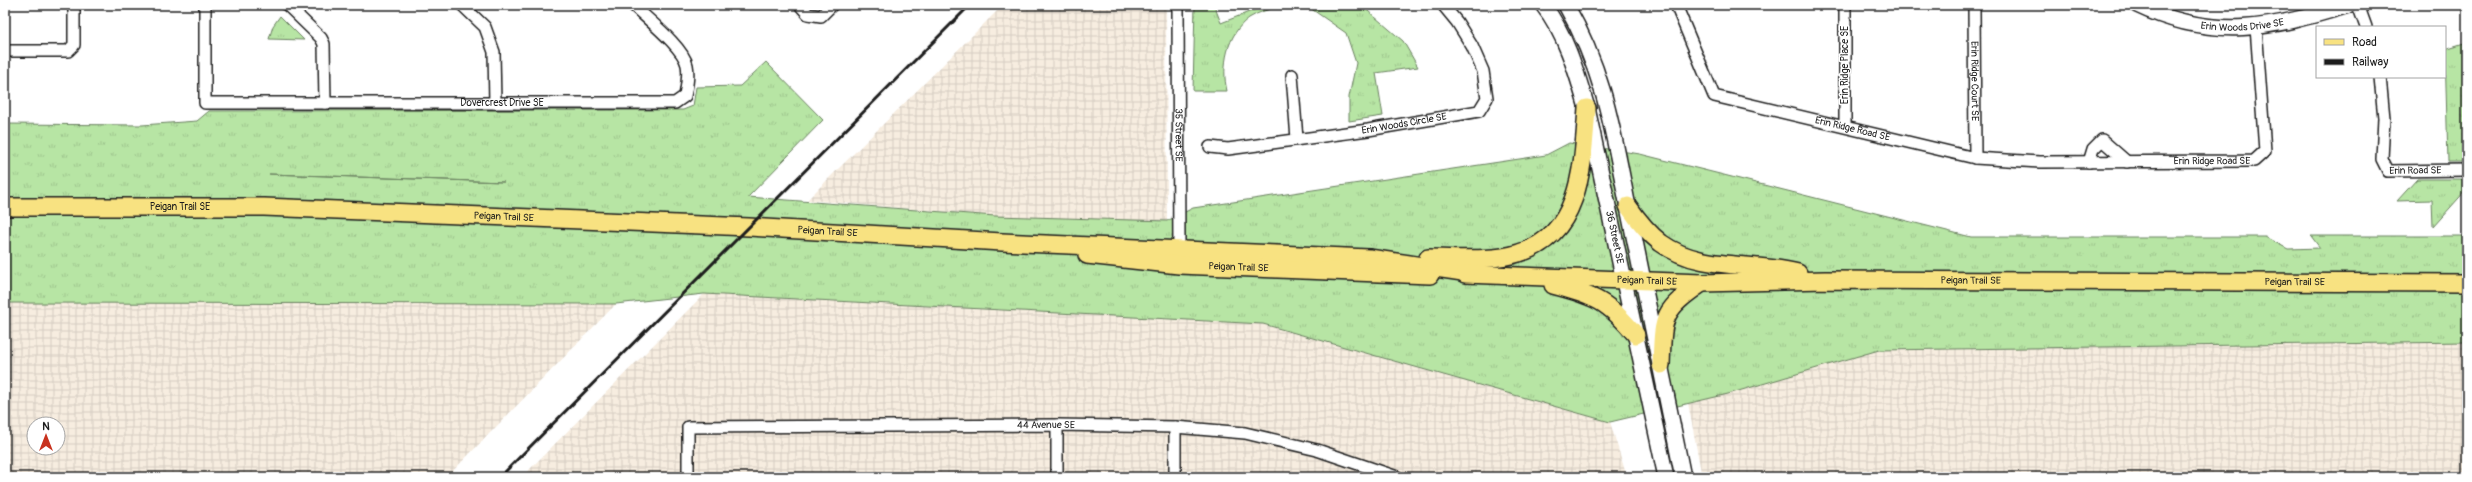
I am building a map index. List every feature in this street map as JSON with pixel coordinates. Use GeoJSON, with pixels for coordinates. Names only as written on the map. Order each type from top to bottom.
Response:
{"type":"FeatureCollection","features":[{"type":"Feature","properties":{"kind":"main road"},"geometry":{"type":"LineString","coordinates":[[1369,258],[1487,258],[1519,253],[1540,244],[1557,228],[1572,206],[1581,173],[1587,108]]}},
{"type":"Feature","properties":{"kind":"main road","name":"Peigan Trail SE"},"geometry":{"type":"LineString","coordinates":[[5,206],[248,207],[373,210],[749,226],[1002,242],[1179,248],[1369,258],[1476,274]]}},
{"type":"Feature","properties":{"kind":"main road"},"geometry":{"type":"LineString","coordinates":[[1628,206],[1660,242],[1691,258],[1714,263],[1787,270],[1825,280]]}},
{"type":"Feature","properties":{"kind":"main road","name":"Peigan Trail SE"},"geometry":{"type":"LineString","coordinates":[[1002,242],[1095,256],[1179,265],[1403,275],[1476,274],[1644,282],[1702,283],[1825,280],[2467,283]]}},
{"type":"Feature","properties":{"kind":"main road"},"geometry":{"type":"LineString","coordinates":[[1520,276],[1574,290],[1607,304],[1636,335]]}},
{"type":"Feature","properties":{"kind":"main road"},"geometry":{"type":"LineString","coordinates":[[1661,366],[1662,332],[1669,310],[1678,299],[1702,283]]}},
{"type":"Feature","properties":{"kind":"street"},"geometry":{"type":"LineString","coordinates":[[5,51],[68,51],[74,45],[74,5]]}},
{"type":"Feature","properties":{"kind":"street","name":"Dovercrest Drive SE"},"geometry":{"type":"LineString","coordinates":[[205,5],[205,103],[675,103],[685,96],[688,81],[687,64],[676,48],[639,7]]}},
{"type":"Feature","properties":{"kind":"street"},"geometry":{"type":"LineString","coordinates":[[287,5],[321,38],[324,44],[325,103]]}},
{"type":"Feature","properties":{"kind":"street"},"geometry":{"type":"LineString","coordinates":[[462,5],[485,27],[494,52],[495,103]]}},
{"type":"Feature","properties":{"kind":"street"},"geometry":{"type":"LineString","coordinates":[[800,5],[808,14],[821,16],[832,5]]}},
{"type":"Feature","properties":{"kind":"street","name":"35 Street SE"},"geometry":{"type":"LineString","coordinates":[[1178,5],[1179,265]]}},
{"type":"Feature","properties":{"kind":"street","name":"Erin Woods Circle SE"},"geometry":{"type":"LineString","coordinates":[[1210,147],[1228,149],[1368,130],[1479,111],[1487,98],[1482,71],[1472,46],[1458,22],[1443,5]]}},
{"type":"Feature","properties":{"kind":"street","name":"36 Street SE"},"geometry":{"type":"LineString","coordinates":[[1543,5],[1561,36],[1577,73],[1587,108],[1666,477]]}},
{"type":"Feature","properties":{"kind":"street","name":"36 Street SE"},"geometry":{"type":"LineString","coordinates":[[1566,5],[1578,26],[1595,65],[1607,104],[1683,477]]}},
{"type":"Feature","properties":{"kind":"street","name":"Erin Ridge Road SE"},"geometry":{"type":"LineString","coordinates":[[1676,5],[1714,96],[1845,125],[1975,158],[2040,162],[2254,161],[2265,151],[2256,28]]}},
{"type":"Feature","properties":{"kind":"street","name":"Erin Ridge Place SE"},"geometry":{"type":"LineString","coordinates":[[1845,5],[1845,125]]}},
{"type":"Feature","properties":{"kind":"street","name":"Erin Ridge Court SE"},"geometry":{"type":"LineString","coordinates":[[1974,5],[1975,158]]}},
{"type":"Feature","properties":{"kind":"street","name":"Erin Woods Drive SE"},"geometry":{"type":"LineString","coordinates":[[2137,5],[2160,16],[2198,26],[2256,28],[2293,22],[2349,5]]}},
{"type":"Feature","properties":{"kind":"street"},"geometry":{"type":"LineString","coordinates":[[2358,5],[2366,26]]}},
{"type":"Feature","properties":{"kind":"street"},"geometry":{"type":"LineString","coordinates":[[1292,75],[1297,139]]}},
{"type":"Feature","properties":{"kind":"street","name":"Erin Road SE"},"geometry":{"type":"LineString","coordinates":[[2380,78],[2384,118],[2382,159],[2388,171],[2467,170]]}},
{"type":"Feature","properties":{"kind":"street"},"geometry":{"type":"LineString","coordinates":[[2089,162],[2093,149],[2102,140],[2127,162]]}},
{"type":"Feature","properties":{"kind":"street"},"geometry":{"type":"LineString","coordinates":[[1057,425],[1057,477]]}},
{"type":"Feature","properties":{"kind":"street","name":"44 Avenue SE"},"geometry":{"type":"LineString","coordinates":[[688,477],[688,426],[1057,425],[1175,428],[1245,433],[1317,450],[1397,477]]}},
{"type":"Feature","properties":{"kind":"street"},"geometry":{"type":"LineString","coordinates":[[1175,428],[1175,477]]}},
{"type":"Feature","properties":{"kind":"shaded area"},"geometry":{"type":"Polygon","coordinates":[[[1003,5],[1166,5],[1167,221],[995,216],[807,200],[1003,5]]]}},
{"type":"Feature","properties":{"kind":"shaded area"},"geometry":{"type":"Polygon","coordinates":[[[704,294],[1263,324],[1610,422],[1627,477],[522,477],[704,294]]]}},
{"type":"Feature","properties":{"kind":"shaded area"},"geometry":{"type":"Polygon","coordinates":[[[5,303],[616,304],[447,477],[5,477],[5,303]]]}},
{"type":"Feature","properties":{"kind":"shaded area"},"geometry":{"type":"Polygon","coordinates":[[[2467,342],[2467,477],[1702,477],[1688,403],[1879,350],[2467,342]]]}},
{"type":"Feature","properties":{"kind":"green space"},"geometry":{"type":"Polygon","coordinates":[[[1195,5],[1214,5],[1221,23],[1267,5],[1281,5],[1260,12],[1249,18],[1235,33],[1226,61],[1225,81],[1227,91],[1193,91],[1195,5]]]}},
{"type":"Feature","properties":{"kind":"green space"},"geometry":{"type":"Polygon","coordinates":[[[1299,5],[1361,5],[1403,41],[1418,67],[1376,73],[1383,116],[1349,121],[1349,97],[1356,63],[1346,33],[1310,8],[1299,5]]]}},
{"type":"Feature","properties":{"kind":"green space"},"geometry":{"type":"Polygon","coordinates":[[[280,16],[304,40],[269,39],[273,26],[280,16]]]}},
{"type":"Feature","properties":{"kind":"green space"},"geometry":{"type":"Polygon","coordinates":[[[2467,42],[2467,162],[2448,162],[2446,49],[2467,42]]]}},
{"type":"Feature","properties":{"kind":"green space"},"geometry":{"type":"Polygon","coordinates":[[[766,62],[823,120],[748,197],[995,216],[1167,221],[1193,208],[1546,155],[1569,143],[1640,154],[1971,237],[2265,237],[2288,249],[2320,248],[2311,236],[2467,236],[2467,342],[1879,350],[1728,394],[1610,422],[1263,324],[704,294],[616,304],[5,303],[5,124],[142,125],[197,121],[209,111],[683,110],[693,106],[696,87],[740,86],[766,62]]]}},
{"type":"Feature","properties":{"kind":"green space"},"geometry":{"type":"Polygon","coordinates":[[[2417,179],[2467,179],[2467,189],[2433,227],[2432,200],[2397,201],[2417,179]]]}},
{"type":"Feature","properties":{"kind":"railway"},"geometry":{"type":"LineString","coordinates":[[500,477],[970,5]]}}]}
